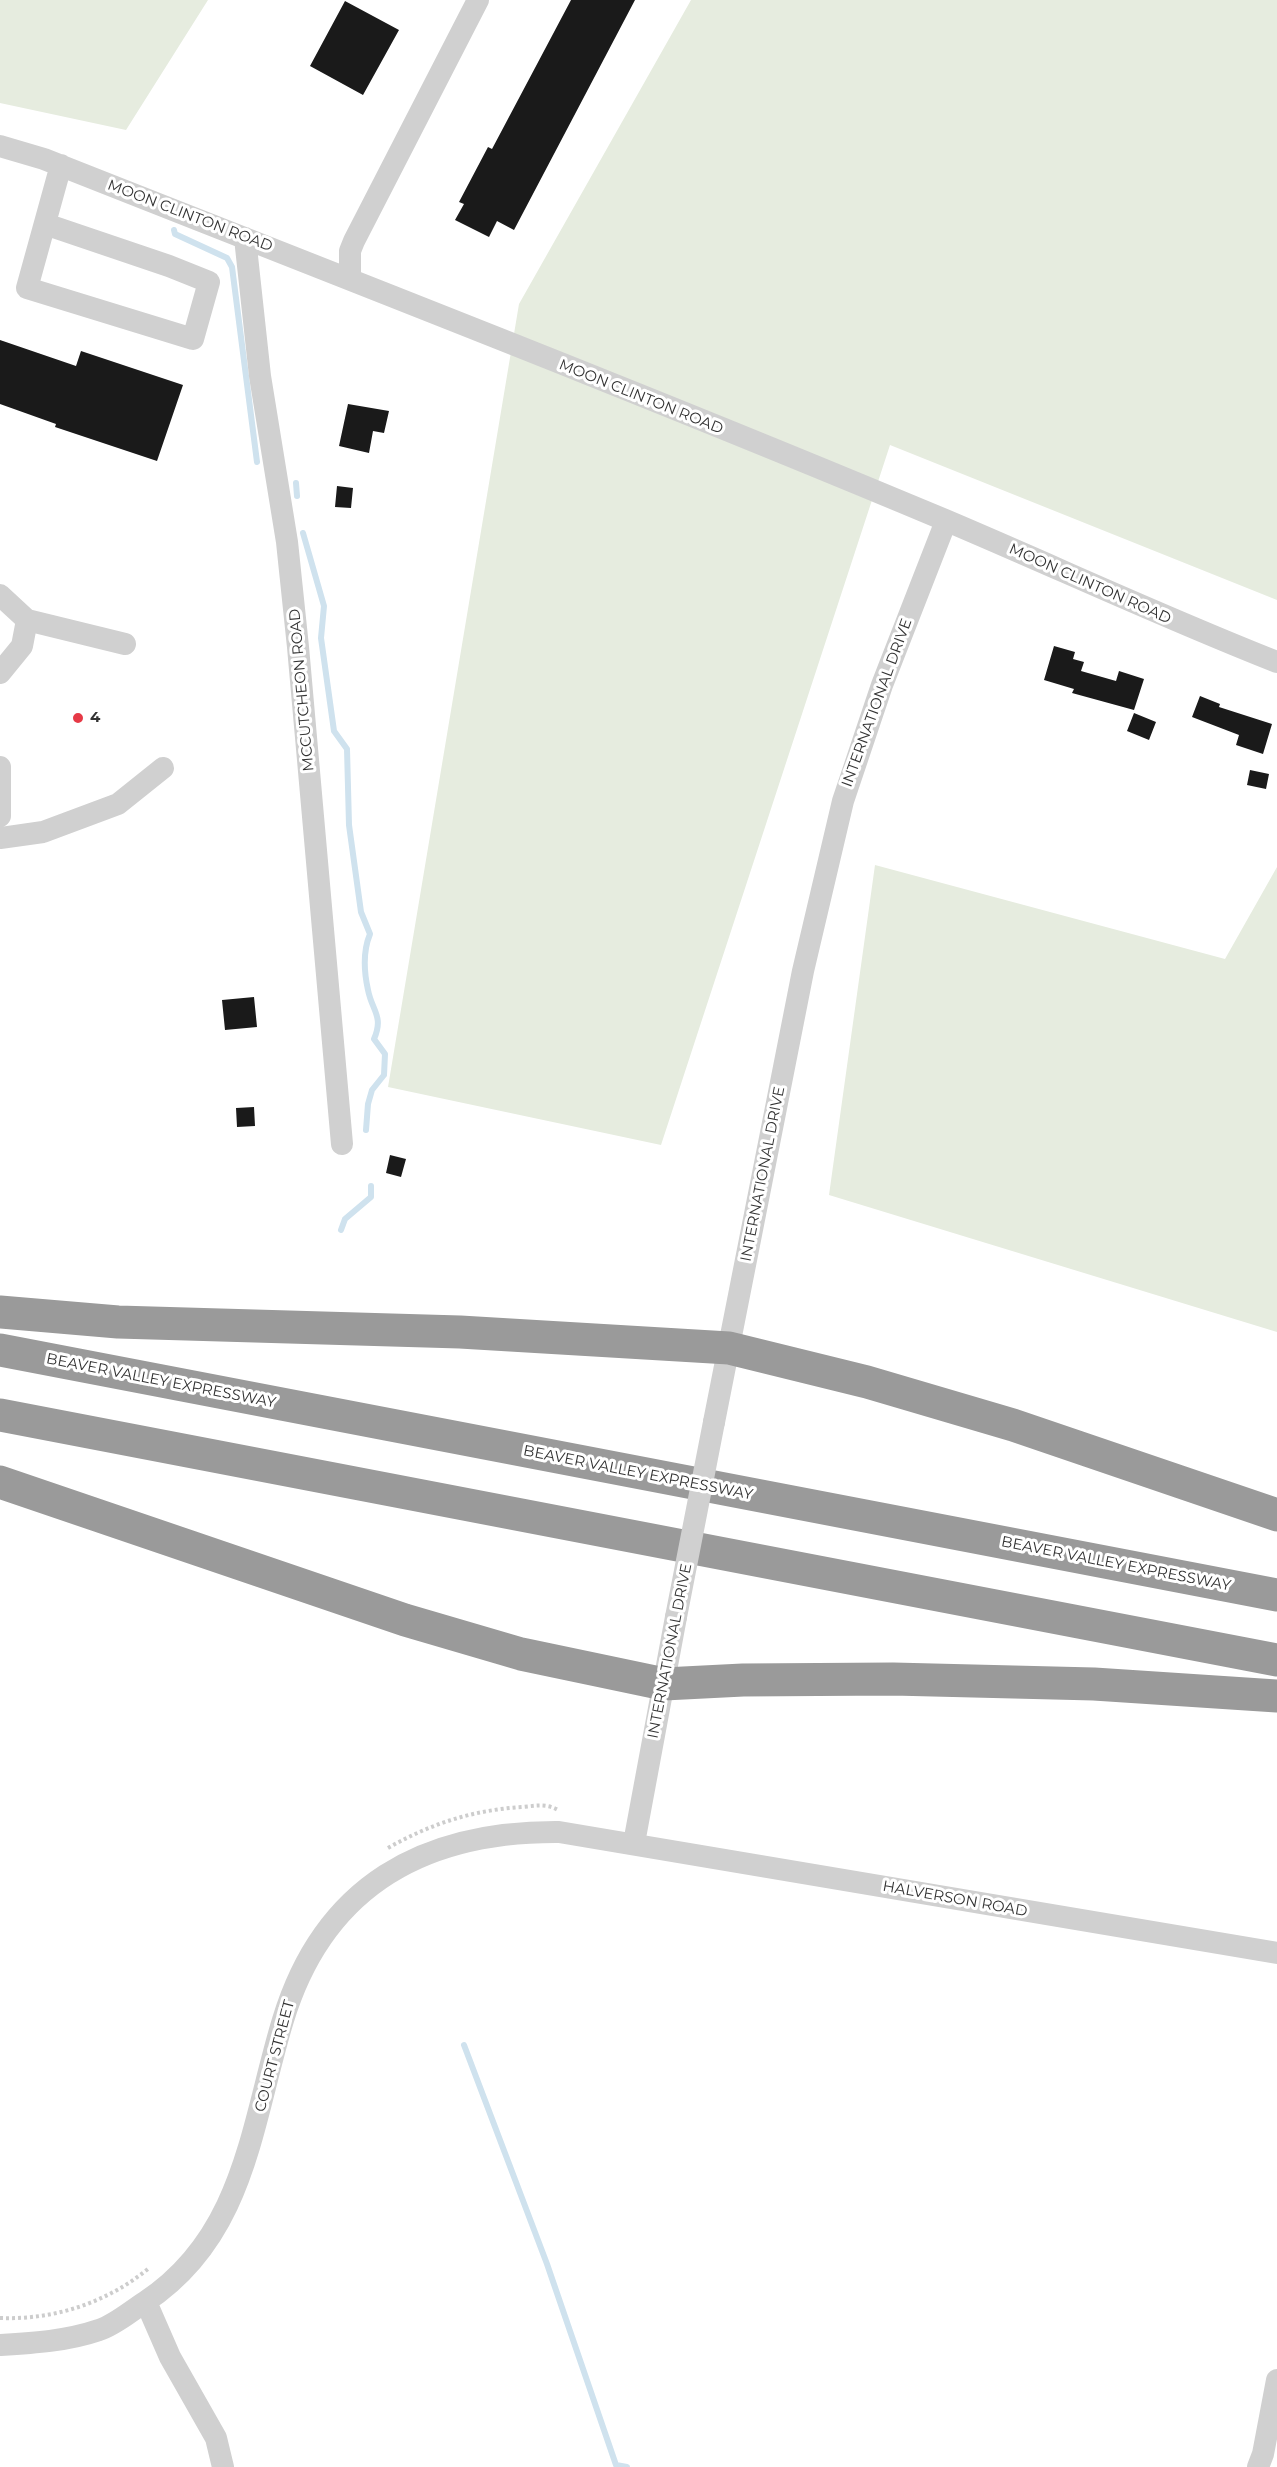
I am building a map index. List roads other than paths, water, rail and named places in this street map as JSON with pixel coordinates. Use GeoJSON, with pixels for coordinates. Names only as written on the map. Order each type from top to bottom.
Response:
{"type":"FeatureCollection","features":[{"type":"Feature","properties":{"kind":"highway"},"geometry":{"type":"LineString","coordinates":[[0,1312],[118,1322],[460,1332],[729,1348],[867,1382],[1013,1425],[1277,1515]]}},
{"type":"Feature","properties":{"kind":"highway","name":"BEAVER VALLEY EXPRESSWAY"},"geometry":{"type":"LineString","coordinates":[[0,1350],[1277,1595]]}},
{"type":"Feature","properties":{"kind":"highway"},"geometry":{"type":"LineString","coordinates":[[0,1415],[1277,1660]]}},
{"type":"Feature","properties":{"kind":"highway"},"geometry":{"type":"LineString","coordinates":[[0,1482],[405,1620],[521,1654],[664,1684],[742,1680],[893,1679],[1094,1684],[1277,1696]]}},
{"type":"Feature","properties":{"kind":"street"},"geometry":{"type":"LineString","coordinates":[[350,278],[350,251],[354,242],[478,0]]}},
{"type":"Feature","properties":{"kind":"street","name":"MOON CLINTON ROAD"},"geometry":{"type":"LineString","coordinates":[[0,146],[61,165],[350,278],[946,521],[1185,626],[1277,662]]}},
{"type":"Feature","properties":{"kind":"street"},"geometry":{"type":"LineString","coordinates":[[45,224],[209,282],[194,339],[27,288],[61,165]]}},
{"type":"Feature","properties":{"kind":"street","name":"MCCUTCHEON ROAD"},"geometry":{"type":"LineString","coordinates":[[245,238],[260,376],[286,542],[298,647],[342,1144]]}},
{"type":"Feature","properties":{"kind":"street","name":"INTERNATIONAL DRIVE"},"geometry":{"type":"LineString","coordinates":[[634,1843],[803,971],[843,801],[882,685],[946,521]]}},
{"type":"Feature","properties":{"kind":"street"},"geometry":{"type":"LineString","coordinates":[[0,595],[27,620],[125,644]]}},
{"type":"Feature","properties":{"kind":"street"},"geometry":{"type":"LineString","coordinates":[[0,672],[22,646],[27,620]]}},
{"type":"Feature","properties":{"kind":"street"},"geometry":{"type":"LineString","coordinates":[[0,767],[0,816]]}},
{"type":"Feature","properties":{"kind":"street"},"geometry":{"type":"LineString","coordinates":[[0,838],[43,832],[118,804],[163,768]]}},
{"type":"Feature","properties":{"kind":"street","name":"COURT STREET"},"geometry":{"type":"LineString","coordinates":[[0,2345],[66,2338],[101,2330],[146,2302],[188,2268],[216,2228],[243,2171],[283,2020],[303,1968],[334,1921],[358,1896],[414,1857],[439,1847],[491,1835],[559,1832],[634,1843]]}},
{"type":"Feature","properties":{"kind":"street","name":"HALVERSON ROAD"},"geometry":{"type":"LineString","coordinates":[[634,1843],[1277,1953]]}},
{"type":"Feature","properties":{"kind":"street"},"geometry":{"type":"LineString","coordinates":[[146,2302],[170,2357],[216,2438],[223,2467]]}},
{"type":"Feature","properties":{"kind":"street"},"geometry":{"type":"LineString","coordinates":[[1257,2467],[1263,2454],[1277,2380]]}},
{"type":"Feature","properties":{"kind":"waterway"},"geometry":{"type":"LineString","coordinates":[[174,230],[175,234],[227,258],[232,267],[257,462]]}},
{"type":"Feature","properties":{"kind":"waterway"},"geometry":{"type":"LineString","coordinates":[[296,483],[297,496]]}},
{"type":"Feature","properties":{"kind":"waterway"},"geometry":{"type":"LineString","coordinates":[[303,533],[324,606],[321,638],[334,731],[347,749],[349,825],[361,912],[370,934],[365,954],[366,976],[378,1019],[374,1039],[385,1054],[384,1075],[372,1090],[368,1104],[366,1130]]}},
{"type":"Feature","properties":{"kind":"waterway"},"geometry":{"type":"LineString","coordinates":[[341,1230],[345,1219],[371,1197],[371,1186]]}},
{"type":"Feature","properties":{"kind":"waterway"},"geometry":{"type":"LineString","coordinates":[[464,2045],[547,2264],[616,2465],[627,2467]]}},
{"type":"Feature","properties":{"kind":"place","name":"4"},"geometry":{"type":"Point","coordinates":[78,718]}}]}
